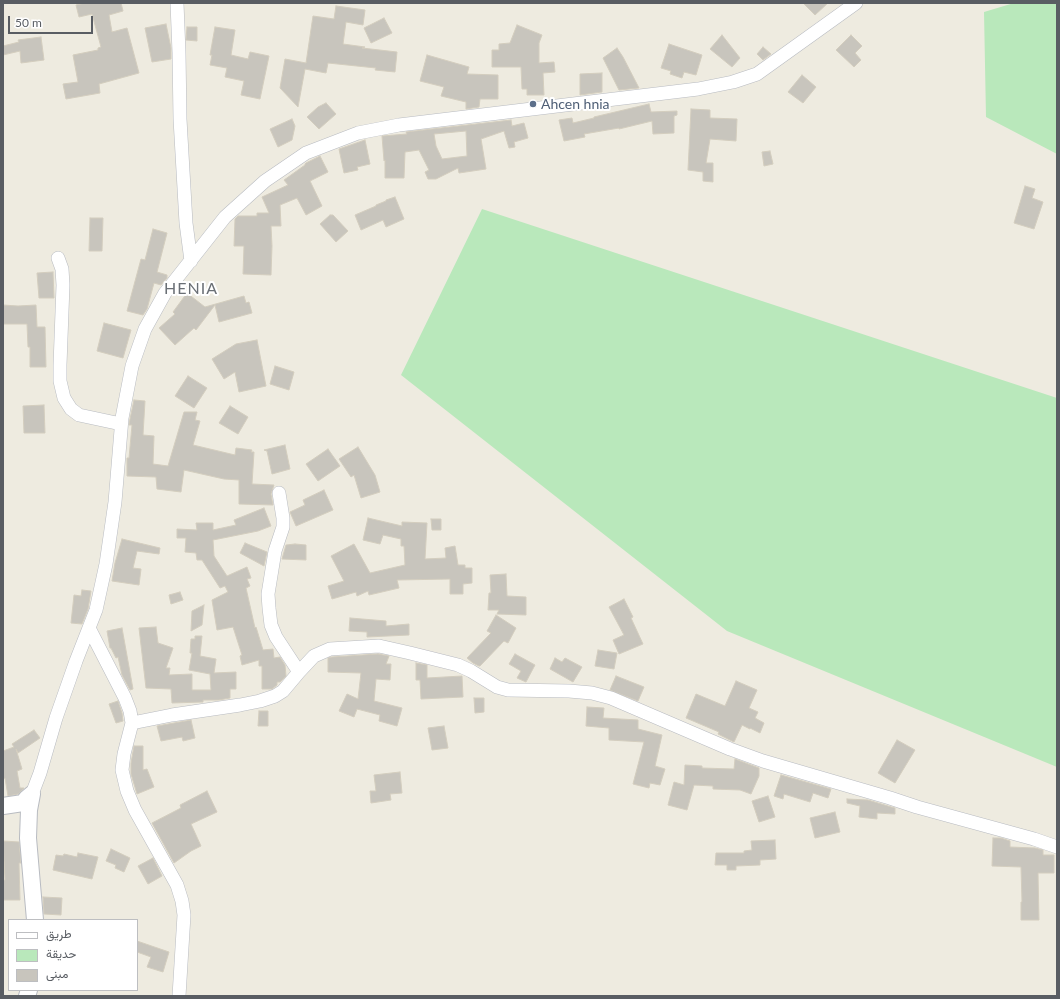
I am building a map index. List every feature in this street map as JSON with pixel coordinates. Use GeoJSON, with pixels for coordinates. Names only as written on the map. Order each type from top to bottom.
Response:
{"type":"FeatureCollection","features":[{"type":"Feature","properties":{"kind":"street"},"geometry":{"type":"LineString","coordinates":[[177,3],[182,156],[186,223],[191,261]]}},
{"type":"Feature","properties":{"kind":"street"},"geometry":{"type":"LineString","coordinates":[[36,919],[28,838],[29,810],[32,794],[40,773],[56,718],[96,610],[106,564],[115,502],[121,424],[132,366],[145,329],[165,293],[225,217],[265,181],[306,153],[358,133],[399,125],[690,90],[733,82],[757,74],[856,3]]}},
{"type":"Feature","properties":{"kind":"street"},"geometry":{"type":"LineString","coordinates":[[58,258],[62,270],[63,285],[60,382],[64,398],[71,409],[79,415],[121,424]]}},
{"type":"Feature","properties":{"kind":"street"},"geometry":{"type":"LineString","coordinates":[[279,493],[283,527],[275,551],[268,594],[269,608],[271,625],[276,637],[300,672]]}},
{"type":"Feature","properties":{"kind":"street"},"geometry":{"type":"LineString","coordinates":[[89,628],[125,698],[130,711],[132,723],[124,754],[122,770],[127,790],[135,810],[177,885],[182,901],[184,915],[179,996]]}},
{"type":"Feature","properties":{"kind":"street"},"geometry":{"type":"LineString","coordinates":[[132,723],[260,701],[275,696],[283,691],[314,656],[330,649],[380,646],[458,665],[497,687],[508,690],[569,691],[592,693],[611,698],[730,749],[764,761],[1057,847]]}},
{"type":"Feature","properties":{"kind":"street"},"geometry":{"type":"LineString","coordinates":[[3,806],[23,803],[32,794]]}},
{"type":"Feature","properties":{"kind":"green space"},"geometry":{"type":"Polygon","coordinates":[[[1014,3],[1057,3],[1057,154],[986,117],[984,12],[1014,3]]]}},
{"type":"Feature","properties":{"kind":"green space"},"geometry":{"type":"Polygon","coordinates":[[[482,209],[1057,398],[1057,767],[727,631],[401,375],[482,209]]]}},
{"type":"Feature","properties":{"kind":"building"},"geometry":{"type":"Polygon","coordinates":[[[85,3],[121,3],[123,11],[109,15],[112,32],[127,28],[139,73],[99,84],[100,93],[66,99],[63,84],[78,82],[73,55],[98,50],[98,48],[101,47],[92,14],[79,17],[76,5],[85,3]]]}},
{"type":"Feature","properties":{"kind":"building"},"geometry":{"type":"Polygon","coordinates":[[[803,3],[828,3],[815,15],[803,3]]]}},
{"type":"Feature","properties":{"kind":"building"},"geometry":{"type":"Polygon","coordinates":[[[336,6],[365,10],[363,25],[346,22],[343,44],[397,52],[395,72],[375,70],[376,68],[328,63],[326,73],[305,69],[298,107],[280,88],[285,59],[306,63],[313,16],[334,19],[336,6]]]}},
{"type":"Feature","properties":{"kind":"building"},"geometry":{"type":"Polygon","coordinates":[[[384,18],[392,33],[371,43],[364,28],[384,18]]]}},
{"type":"Feature","properties":{"kind":"building"},"geometry":{"type":"Polygon","coordinates":[[[166,24],[171,48],[171,59],[152,62],[145,28],[166,24]]]}},
{"type":"Feature","properties":{"kind":"building"},"geometry":{"type":"Polygon","coordinates":[[[517,25],[542,35],[539,43],[539,63],[554,62],[555,72],[543,73],[544,95],[527,95],[527,89],[522,89],[521,67],[492,67],[492,50],[499,50],[499,44],[510,43],[517,25]]]}},
{"type":"Feature","properties":{"kind":"building"},"geometry":{"type":"Polygon","coordinates":[[[187,27],[197,27],[197,41],[186,40],[187,27]]]}},
{"type":"Feature","properties":{"kind":"building"},"geometry":{"type":"Polygon","coordinates":[[[215,27],[235,30],[231,55],[248,59],[250,52],[269,56],[260,99],[241,95],[244,81],[225,77],[227,68],[210,65],[212,55],[210,55],[215,27]]]}},
{"type":"Feature","properties":{"kind":"building"},"geometry":{"type":"Polygon","coordinates":[[[722,35],[740,58],[732,67],[710,49],[722,35]]]}},
{"type":"Feature","properties":{"kind":"building"},"geometry":{"type":"Polygon","coordinates":[[[851,35],[862,46],[855,53],[861,60],[854,67],[836,50],[851,35]]]}},
{"type":"Feature","properties":{"kind":"building"},"geometry":{"type":"Polygon","coordinates":[[[41,37],[44,60],[21,63],[20,51],[3,55],[3,46],[19,42],[18,40],[41,37]]]}},
{"type":"Feature","properties":{"kind":"building"},"geometry":{"type":"Polygon","coordinates":[[[669,44],[702,55],[696,75],[684,72],[682,78],[670,74],[671,71],[661,68],[669,44]]]}},
{"type":"Feature","properties":{"kind":"building"},"geometry":{"type":"Polygon","coordinates":[[[763,47],[771,54],[763,60],[757,54],[763,47]]]}},
{"type":"Feature","properties":{"kind":"building"},"geometry":{"type":"Polygon","coordinates":[[[617,48],[639,88],[619,90],[603,58],[617,48]]]}},
{"type":"Feature","properties":{"kind":"building"},"geometry":{"type":"Polygon","coordinates":[[[427,55],[469,67],[467,74],[498,75],[498,99],[480,99],[479,107],[466,109],[466,102],[441,96],[444,87],[420,81],[427,55]]]}},
{"type":"Feature","properties":{"kind":"building"},"geometry":{"type":"Polygon","coordinates":[[[602,73],[602,92],[580,95],[580,74],[602,73]]]}},
{"type":"Feature","properties":{"kind":"building"},"geometry":{"type":"Polygon","coordinates":[[[802,75],[816,87],[803,103],[788,92],[802,75]]]}},
{"type":"Feature","properties":{"kind":"building"},"geometry":{"type":"Polygon","coordinates":[[[326,103],[336,114],[319,129],[307,117],[318,107],[326,103]]]}},
{"type":"Feature","properties":{"kind":"building"},"geometry":{"type":"Polygon","coordinates":[[[649,104],[651,112],[677,111],[677,115],[674,116],[674,133],[653,134],[652,121],[619,129],[584,134],[585,137],[564,141],[559,120],[572,118],[573,123],[649,104]]]}},
{"type":"Feature","properties":{"kind":"building"},"geometry":{"type":"Polygon","coordinates":[[[691,109],[710,110],[710,118],[737,119],[736,141],[710,139],[706,163],[713,163],[713,182],[703,181],[703,172],[688,170],[691,109]]]}},
{"type":"Feature","properties":{"kind":"building"},"geometry":{"type":"Polygon","coordinates":[[[292,119],[295,126],[292,140],[278,147],[270,129],[292,119]]]}},
{"type":"Feature","properties":{"kind":"building"},"geometry":{"type":"Polygon","coordinates":[[[511,120],[512,126],[524,123],[528,138],[514,142],[515,147],[509,148],[504,131],[481,139],[486,169],[459,173],[458,168],[436,179],[428,179],[425,172],[429,170],[419,150],[405,152],[404,178],[385,178],[385,160],[384,161],[382,136],[407,134],[406,132],[511,120]],[[466,131],[434,134],[436,146],[442,159],[467,156],[466,131]]]}},
{"type":"Feature","properties":{"kind":"building"},"geometry":{"type":"Polygon","coordinates":[[[365,140],[370,164],[357,167],[358,170],[344,173],[339,149],[365,140]]]}},
{"type":"Feature","properties":{"kind":"building"},"geometry":{"type":"Polygon","coordinates":[[[770,151],[773,164],[764,166],[762,152],[770,151]]]}},
{"type":"Feature","properties":{"kind":"building"},"geometry":{"type":"Polygon","coordinates":[[[320,156],[328,172],[310,181],[322,206],[306,215],[297,198],[280,205],[281,226],[271,226],[271,275],[243,274],[244,246],[234,246],[235,219],[238,216],[257,216],[257,213],[269,213],[262,197],[288,185],[284,180],[306,163],[320,156]]]}},
{"type":"Feature","properties":{"kind":"building"},"geometry":{"type":"Polygon","coordinates":[[[1025,186],[1035,189],[1032,198],[1043,202],[1034,229],[1014,223],[1025,186]]]}},
{"type":"Feature","properties":{"kind":"building"},"geometry":{"type":"Polygon","coordinates":[[[395,197],[404,219],[386,227],[383,220],[361,230],[355,215],[395,197]]]}},
{"type":"Feature","properties":{"kind":"building"},"geometry":{"type":"Polygon","coordinates":[[[330,215],[333,215],[348,231],[336,242],[320,224],[330,215]]]}},
{"type":"Feature","properties":{"kind":"building"},"geometry":{"type":"Polygon","coordinates":[[[90,218],[103,218],[102,251],[89,251],[90,218]]]}},
{"type":"Feature","properties":{"kind":"building"},"geometry":{"type":"Polygon","coordinates":[[[153,229],[167,233],[157,272],[167,275],[167,278],[161,285],[154,283],[147,309],[143,315],[127,311],[141,259],[145,260],[153,229]]]}},
{"type":"Feature","properties":{"kind":"building"},"geometry":{"type":"Polygon","coordinates":[[[53,272],[54,298],[39,298],[37,273],[53,272]]]}},
{"type":"Feature","properties":{"kind":"building"},"geometry":{"type":"Polygon","coordinates":[[[187,293],[205,307],[244,296],[246,303],[249,302],[252,313],[219,322],[215,305],[196,330],[194,328],[175,345],[159,328],[175,314],[173,312],[187,293]]]}},
{"type":"Feature","properties":{"kind":"building"},"geometry":{"type":"Polygon","coordinates":[[[3,305],[36,305],[37,327],[45,327],[46,367],[30,367],[30,347],[28,347],[27,324],[3,324],[3,305]]]}},
{"type":"Feature","properties":{"kind":"building"},"geometry":{"type":"Polygon","coordinates":[[[104,323],[131,330],[123,358],[97,351],[104,323]]]}},
{"type":"Feature","properties":{"kind":"building"},"geometry":{"type":"Polygon","coordinates":[[[257,340],[266,386],[239,392],[235,372],[224,379],[212,359],[236,344],[257,340]]]}},
{"type":"Feature","properties":{"kind":"building"},"geometry":{"type":"Polygon","coordinates":[[[275,366],[294,372],[289,390],[270,384],[275,366]]]}},
{"type":"Feature","properties":{"kind":"building"},"geometry":{"type":"Polygon","coordinates":[[[188,376],[207,388],[194,408],[175,396],[188,376]]]}},
{"type":"Feature","properties":{"kind":"building"},"geometry":{"type":"Polygon","coordinates":[[[134,400],[145,401],[143,435],[154,436],[153,464],[168,466],[184,412],[197,412],[195,420],[200,421],[193,445],[235,455],[236,448],[252,450],[251,452],[254,452],[252,484],[274,485],[271,494],[273,505],[239,504],[239,480],[224,479],[184,470],[181,492],[157,489],[156,477],[127,476],[127,458],[129,458],[132,425],[129,425],[134,400]]]}},
{"type":"Feature","properties":{"kind":"building"},"geometry":{"type":"Polygon","coordinates":[[[44,405],[45,433],[24,433],[23,406],[44,405]]]}},
{"type":"Feature","properties":{"kind":"building"},"geometry":{"type":"Polygon","coordinates":[[[230,406],[248,417],[238,434],[219,423],[230,406]]]}},
{"type":"Feature","properties":{"kind":"building"},"geometry":{"type":"Polygon","coordinates":[[[285,445],[290,469],[272,474],[267,451],[264,450],[285,445]]]}},
{"type":"Feature","properties":{"kind":"building"},"geometry":{"type":"Polygon","coordinates":[[[358,447],[375,475],[380,492],[361,498],[354,475],[351,477],[339,459],[358,447]]]}},
{"type":"Feature","properties":{"kind":"building"},"geometry":{"type":"Polygon","coordinates":[[[328,449],[340,466],[318,481],[306,464],[328,449]]]}},
{"type":"Feature","properties":{"kind":"building"},"geometry":{"type":"Polygon","coordinates":[[[324,490],[333,510],[296,526],[290,512],[305,505],[303,500],[324,490]]]}},
{"type":"Feature","properties":{"kind":"building"},"geometry":{"type":"Polygon","coordinates":[[[264,508],[271,526],[258,531],[213,540],[214,556],[227,576],[247,567],[251,578],[247,579],[250,586],[246,588],[255,628],[256,627],[263,650],[273,649],[274,658],[280,657],[285,665],[286,676],[280,682],[277,682],[277,685],[272,689],[262,689],[262,666],[259,666],[259,660],[242,665],[240,656],[242,655],[233,627],[217,630],[212,600],[228,592],[225,586],[220,588],[202,560],[197,560],[196,553],[185,552],[186,538],[177,538],[177,529],[197,530],[196,523],[213,523],[213,530],[236,525],[234,520],[264,508]]]}},
{"type":"Feature","properties":{"kind":"building"},"geometry":{"type":"Polygon","coordinates":[[[368,518],[402,526],[402,522],[427,523],[425,559],[446,558],[445,548],[455,546],[458,565],[465,565],[465,568],[472,568],[472,583],[463,584],[463,594],[450,594],[450,579],[397,580],[399,588],[369,595],[368,591],[357,596],[356,592],[332,599],[328,586],[344,581],[331,556],[354,544],[370,573],[405,565],[404,546],[401,546],[401,539],[383,535],[380,544],[363,540],[368,518]]]}},
{"type":"Feature","properties":{"kind":"building"},"geometry":{"type":"Polygon","coordinates":[[[431,519],[441,519],[441,530],[432,530],[431,519]]]}},
{"type":"Feature","properties":{"kind":"building"},"geometry":{"type":"Polygon","coordinates":[[[122,539],[160,548],[159,554],[137,551],[133,568],[141,569],[139,585],[112,581],[115,563],[122,539]]]}},
{"type":"Feature","properties":{"kind":"building"},"geometry":{"type":"Polygon","coordinates":[[[245,543],[267,552],[264,566],[240,553],[245,543]]]}},
{"type":"Feature","properties":{"kind":"building"},"geometry":{"type":"Polygon","coordinates":[[[286,545],[306,545],[306,560],[282,559],[286,545]]]}},
{"type":"Feature","properties":{"kind":"building"},"geometry":{"type":"Polygon","coordinates":[[[506,574],[507,596],[526,597],[526,615],[497,614],[499,610],[488,610],[489,593],[491,593],[490,575],[506,574]]]}},
{"type":"Feature","properties":{"kind":"building"},"geometry":{"type":"Polygon","coordinates":[[[82,590],[91,591],[88,609],[82,624],[71,623],[74,595],[81,596],[82,590]]]}},
{"type":"Feature","properties":{"kind":"building"},"geometry":{"type":"Polygon","coordinates":[[[180,592],[183,600],[171,604],[169,595],[180,592]]]}},
{"type":"Feature","properties":{"kind":"building"},"geometry":{"type":"Polygon","coordinates":[[[624,599],[633,617],[631,618],[643,644],[619,654],[613,640],[624,635],[609,607],[624,599]]]}},
{"type":"Feature","properties":{"kind":"building"},"geometry":{"type":"Polygon","coordinates":[[[204,605],[202,625],[191,631],[192,611],[204,605]]]}},
{"type":"Feature","properties":{"kind":"building"},"geometry":{"type":"Polygon","coordinates":[[[496,615],[516,628],[508,643],[504,641],[479,666],[467,658],[491,633],[487,631],[496,615]]]}},
{"type":"Feature","properties":{"kind":"building"},"geometry":{"type":"Polygon","coordinates":[[[350,618],[386,621],[386,626],[409,624],[409,635],[367,637],[367,632],[349,631],[350,618]]]}},
{"type":"Feature","properties":{"kind":"building"},"geometry":{"type":"Polygon","coordinates":[[[156,627],[158,643],[173,648],[166,668],[170,668],[169,675],[192,674],[192,690],[211,690],[210,674],[189,670],[192,653],[190,653],[191,639],[195,639],[195,636],[202,636],[200,656],[216,659],[214,673],[236,672],[236,689],[230,689],[230,698],[203,700],[203,702],[172,703],[171,689],[146,688],[139,628],[156,627]]]}},
{"type":"Feature","properties":{"kind":"building"},"geometry":{"type":"Polygon","coordinates":[[[122,628],[133,689],[130,690],[122,675],[118,657],[116,658],[110,648],[107,631],[122,628]]]}},
{"type":"Feature","properties":{"kind":"building"},"geometry":{"type":"Polygon","coordinates":[[[598,650],[617,653],[614,669],[595,666],[598,650]]]}},
{"type":"Feature","properties":{"kind":"building"},"geometry":{"type":"Polygon","coordinates":[[[378,654],[389,656],[386,664],[391,664],[390,680],[376,679],[374,701],[402,708],[397,726],[379,721],[380,715],[357,709],[354,717],[339,711],[347,694],[358,699],[361,673],[328,672],[328,658],[378,654]]]}},
{"type":"Feature","properties":{"kind":"building"},"geometry":{"type":"Polygon","coordinates":[[[515,654],[535,665],[526,682],[517,678],[521,671],[509,664],[515,654]]]}},
{"type":"Feature","properties":{"kind":"building"},"geometry":{"type":"Polygon","coordinates":[[[555,658],[562,662],[565,658],[582,667],[573,682],[550,669],[555,658]]]}},
{"type":"Feature","properties":{"kind":"building"},"geometry":{"type":"Polygon","coordinates":[[[416,663],[427,665],[427,678],[462,676],[463,697],[421,699],[420,680],[416,680],[416,663]]]}},
{"type":"Feature","properties":{"kind":"building"},"geometry":{"type":"Polygon","coordinates":[[[616,676],[644,687],[638,701],[610,690],[616,676]]]}},
{"type":"Feature","properties":{"kind":"building"},"geometry":{"type":"Polygon","coordinates":[[[736,681],[757,690],[749,708],[758,712],[755,718],[764,723],[760,733],[742,725],[734,742],[718,734],[719,732],[686,718],[696,694],[725,706],[736,681]]]}},
{"type":"Feature","properties":{"kind":"building"},"geometry":{"type":"Polygon","coordinates":[[[474,698],[484,698],[484,712],[475,713],[474,698]]]}},
{"type":"Feature","properties":{"kind":"building"},"geometry":{"type":"Polygon","coordinates":[[[118,701],[123,721],[116,723],[109,704],[118,701]]]}},
{"type":"Feature","properties":{"kind":"building"},"geometry":{"type":"Polygon","coordinates":[[[587,707],[604,708],[603,718],[638,720],[638,729],[662,735],[655,766],[665,769],[660,785],[650,783],[649,788],[633,784],[644,742],[609,740],[609,728],[586,726],[587,707]]]}},
{"type":"Feature","properties":{"kind":"building"},"geometry":{"type":"Polygon","coordinates":[[[259,711],[268,711],[268,726],[258,726],[259,711]]]}},
{"type":"Feature","properties":{"kind":"building"},"geometry":{"type":"Polygon","coordinates":[[[191,720],[195,738],[183,741],[182,737],[161,741],[157,726],[191,720]]]}},
{"type":"Feature","properties":{"kind":"building"},"geometry":{"type":"Polygon","coordinates":[[[444,726],[448,748],[432,750],[428,728],[444,726]]]}},
{"type":"Feature","properties":{"kind":"building"},"geometry":{"type":"Polygon","coordinates":[[[34,730],[40,738],[18,753],[16,749],[22,769],[17,771],[20,788],[24,788],[18,794],[8,796],[5,778],[3,779],[3,751],[14,747],[12,744],[34,730]]]}},
{"type":"Feature","properties":{"kind":"building"},"geometry":{"type":"Polygon","coordinates":[[[897,740],[915,750],[895,783],[878,773],[897,740]]]}},
{"type":"Feature","properties":{"kind":"building"},"geometry":{"type":"Polygon","coordinates":[[[134,746],[143,746],[143,770],[147,769],[154,787],[137,794],[131,774],[134,746]]]}},
{"type":"Feature","properties":{"kind":"building"},"geometry":{"type":"Polygon","coordinates":[[[735,759],[759,768],[759,776],[751,794],[740,790],[713,789],[713,786],[694,785],[687,810],[668,805],[674,782],[684,785],[685,765],[702,766],[702,768],[734,769],[735,759]]]}},
{"type":"Feature","properties":{"kind":"building"},"geometry":{"type":"Polygon","coordinates":[[[400,772],[402,793],[390,794],[391,800],[371,803],[370,791],[376,791],[374,775],[400,772]]]}},
{"type":"Feature","properties":{"kind":"building"},"geometry":{"type":"Polygon","coordinates":[[[781,775],[831,789],[828,798],[813,793],[810,802],[784,794],[783,799],[774,796],[781,775]]]}},
{"type":"Feature","properties":{"kind":"building"},"geometry":{"type":"Polygon","coordinates":[[[207,791],[217,812],[191,824],[201,846],[174,863],[152,823],[181,808],[180,805],[207,791]]]}},
{"type":"Feature","properties":{"kind":"building"},"geometry":{"type":"Polygon","coordinates":[[[768,796],[775,817],[759,822],[752,801],[768,796]]]}},
{"type":"Feature","properties":{"kind":"building"},"geometry":{"type":"Polygon","coordinates":[[[847,799],[868,800],[895,808],[895,814],[877,813],[877,819],[859,817],[860,806],[847,803],[847,799]]]}},
{"type":"Feature","properties":{"kind":"building"},"geometry":{"type":"Polygon","coordinates":[[[835,812],[840,832],[815,838],[810,818],[835,812]]]}},
{"type":"Feature","properties":{"kind":"building"},"geometry":{"type":"Polygon","coordinates":[[[993,838],[1001,838],[1010,841],[1010,847],[1035,848],[1043,850],[1043,855],[1054,855],[1054,873],[1038,873],[1039,920],[1021,920],[1021,867],[992,866],[993,838]]]}},
{"type":"Feature","properties":{"kind":"building"},"geometry":{"type":"Polygon","coordinates":[[[775,840],[776,859],[760,860],[760,865],[736,866],[736,870],[727,870],[727,865],[715,865],[716,853],[744,853],[744,851],[752,850],[751,841],[775,840]]]}},
{"type":"Feature","properties":{"kind":"building"},"geometry":{"type":"Polygon","coordinates":[[[3,841],[19,842],[21,863],[19,863],[20,900],[3,900],[3,880],[5,880],[3,841]]]}},
{"type":"Feature","properties":{"kind":"building"},"geometry":{"type":"Polygon","coordinates":[[[111,849],[130,858],[124,872],[115,868],[116,865],[106,861],[111,849]]]}},
{"type":"Feature","properties":{"kind":"building"},"geometry":{"type":"Polygon","coordinates":[[[78,853],[98,857],[92,879],[53,870],[56,855],[63,856],[64,854],[77,857],[78,853]]]}},
{"type":"Feature","properties":{"kind":"building"},"geometry":{"type":"Polygon","coordinates":[[[153,858],[162,876],[148,884],[138,866],[153,858]]]}},
{"type":"Feature","properties":{"kind":"building"},"geometry":{"type":"Polygon","coordinates":[[[43,897],[62,898],[61,915],[44,914],[43,897]]]}},
{"type":"Feature","properties":{"kind":"building"},"geometry":{"type":"Polygon","coordinates":[[[138,941],[169,952],[163,972],[147,967],[151,957],[138,952],[138,941]]]}},
{"type":"Feature","properties":{"kind":"place","name":"Ahcen hnia"},"geometry":{"type":"Point","coordinates":[533,104]}},
{"type":"Feature","properties":{"kind":"district","name":"HENIA"},"geometry":{"type":"Point","coordinates":[191,289]}}]}
